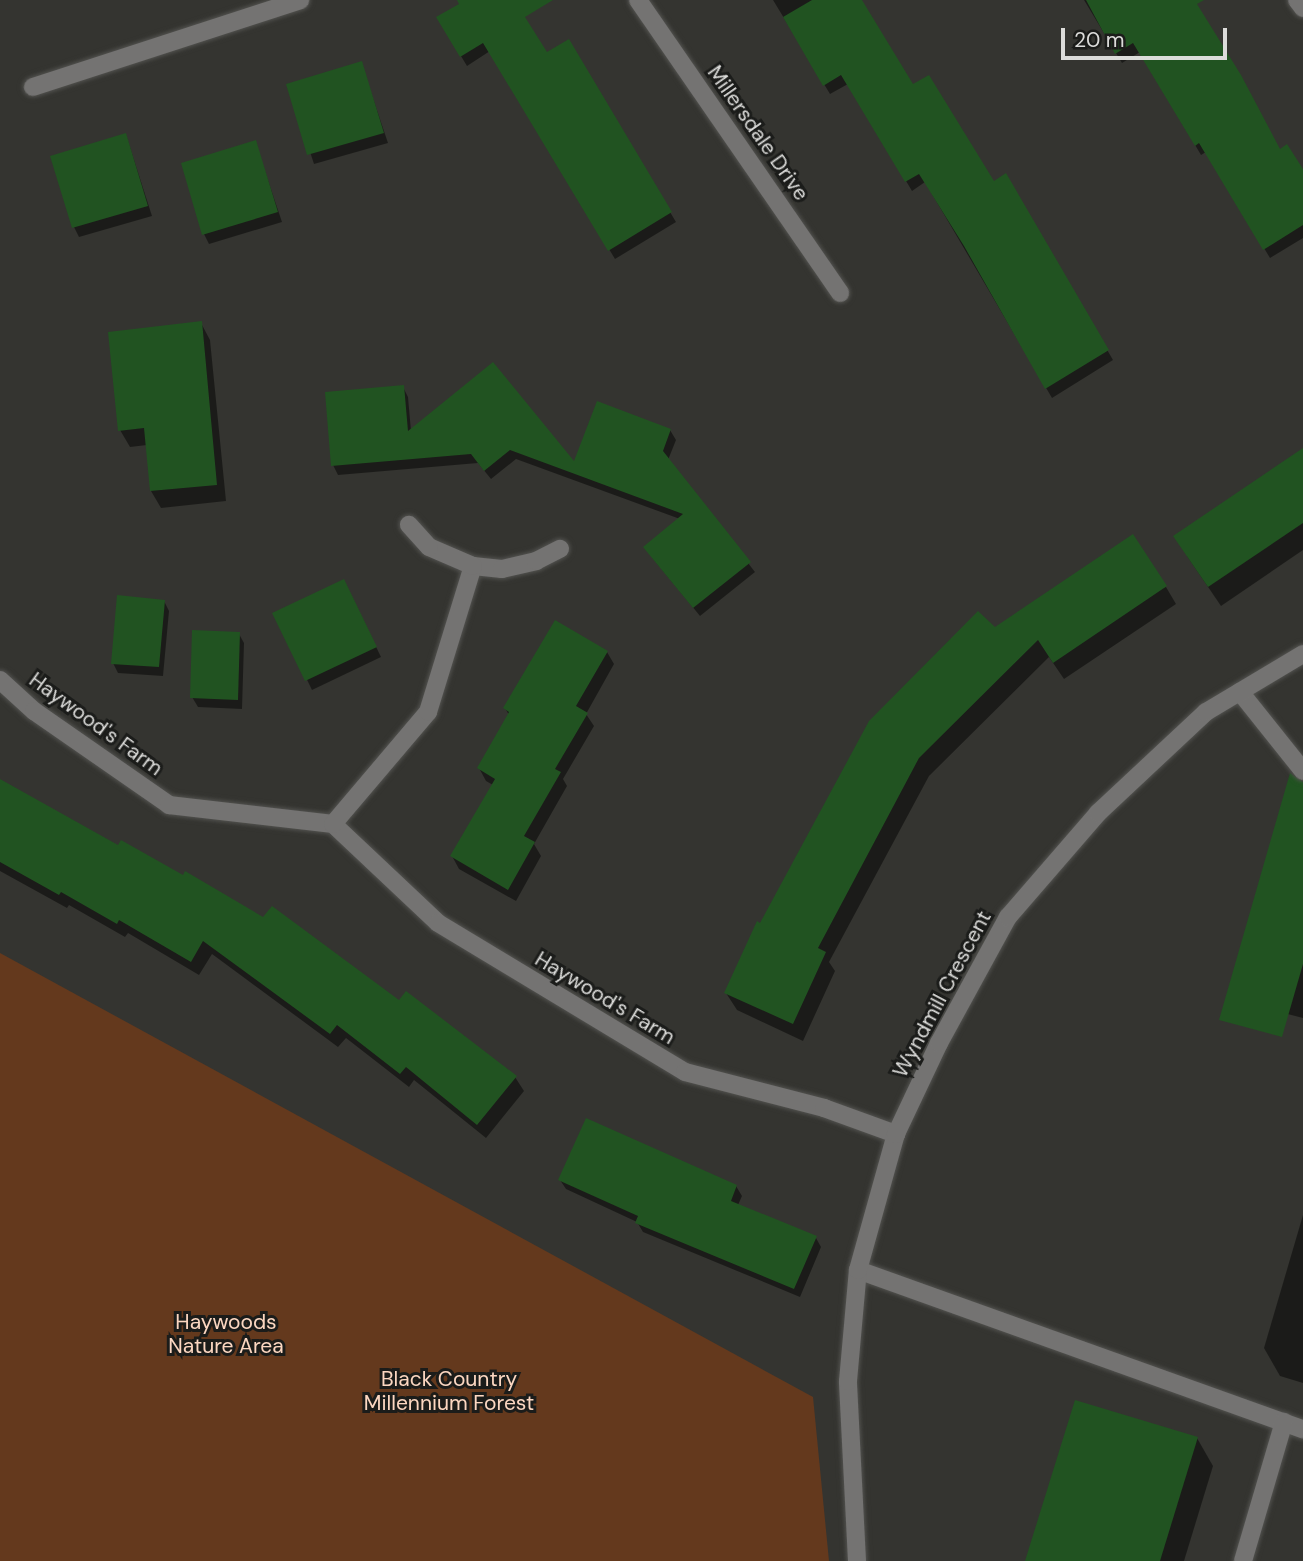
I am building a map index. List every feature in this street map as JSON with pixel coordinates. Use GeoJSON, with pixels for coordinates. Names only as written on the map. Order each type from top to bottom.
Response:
{"type":"FeatureCollection","features":[{"type":"Feature","properties":{"kind":"street"},"geometry":{"type":"LineString","coordinates":[[33,87],[300,0]]}},
{"type":"Feature","properties":{"kind":"street","name":"Millersdale Drive"},"geometry":{"type":"LineString","coordinates":[[638,0],[840,293]]}},
{"type":"Feature","properties":{"kind":"street"},"geometry":{"type":"LineString","coordinates":[[1297,0],[1303,8]]}},
{"type":"Feature","properties":{"kind":"street"},"geometry":{"type":"LineString","coordinates":[[409,525],[429,547],[473,566],[502,569],[536,561],[561,550]]}},
{"type":"Feature","properties":{"kind":"street"},"geometry":{"type":"LineString","coordinates":[[333,824],[428,712],[473,566]]}},
{"type":"Feature","properties":{"kind":"street","name":"Wyndmill Crescent"},"geometry":{"type":"LineString","coordinates":[[857,1561],[848,1381],[858,1270],[896,1134],[939,1043],[1007,917],[1098,813],[1206,712],[1303,654]]}},
{"type":"Feature","properties":{"kind":"street","name":"Haywood's Farm"},"geometry":{"type":"LineString","coordinates":[[0,680],[34,711],[169,805],[333,824],[438,923],[685,1072],[824,1108],[896,1134]]}},
{"type":"Feature","properties":{"kind":"street"},"geometry":{"type":"LineString","coordinates":[[1240,692],[1303,771]]}},
{"type":"Feature","properties":{"kind":"street"},"geometry":{"type":"LineString","coordinates":[[858,1270],[1303,1429]]}},
{"type":"Feature","properties":{"kind":"street"},"geometry":{"type":"LineString","coordinates":[[1242,1561],[1284,1422]]}},
{"type":"Feature","properties":{"kind":"green space","name":"Black Country Millennium Forest"},"geometry":{"type":"Polygon","coordinates":[[[0,953],[813,1397],[829,1561],[0,1561],[0,953]]]}},
{"type":"Feature","properties":{"kind":"building"},"geometry":{"type":"Polygon","coordinates":[[[457,0],[553,0],[525,17],[547,52],[569,39],[672,212],[608,251],[483,43],[460,57],[436,17],[459,4],[457,0]]]}},
{"type":"Feature","properties":{"kind":"building"},"geometry":{"type":"Polygon","coordinates":[[[812,0],[862,0],[913,84],[929,75],[994,181],[1006,173],[1109,350],[1045,389],[964,246],[919,174],[905,182],[841,75],[823,86],[783,17],[812,0]]]}},
{"type":"Feature","properties":{"kind":"building"},"geometry":{"type":"Polygon","coordinates":[[[1086,0],[1204,0],[1197,4],[1241,75],[1280,149],[1287,144],[1303,169],[1303,225],[1263,250],[1199,143],[1195,146],[1133,43],[1115,54],[1086,0]]]}},
{"type":"Feature","properties":{"kind":"building"},"geometry":{"type":"Polygon","coordinates":[[[362,61],[384,133],[307,155],[286,84],[362,61]]]}},
{"type":"Feature","properties":{"kind":"building"},"geometry":{"type":"Polygon","coordinates":[[[126,133],[148,206],[72,228],[50,156],[126,133]]]}},
{"type":"Feature","properties":{"kind":"building"},"geometry":{"type":"Polygon","coordinates":[[[256,140],[278,212],[202,235],[181,163],[256,140]]]}},
{"type":"Feature","properties":{"kind":"building"},"geometry":{"type":"Polygon","coordinates":[[[202,321],[217,485],[150,491],[144,428],[118,431],[108,332],[202,321]]]}},
{"type":"Feature","properties":{"kind":"building"},"geometry":{"type":"Polygon","coordinates":[[[493,362],[574,461],[597,401],[671,429],[663,451],[751,562],[693,608],[643,547],[683,514],[510,450],[484,471],[471,454],[331,466],[325,392],[404,385],[408,431],[493,362]]]}},
{"type":"Feature","properties":{"kind":"building"},"geometry":{"type":"Polygon","coordinates":[[[1303,448],[1303,523],[1208,587],[1173,536],[1303,448]]]}},
{"type":"Feature","properties":{"kind":"building"},"geometry":{"type":"Polygon","coordinates":[[[1133,534],[1167,586],[1053,663],[1038,640],[919,758],[818,948],[826,952],[793,1024],[724,993],[757,921],[760,923],[869,721],[978,611],[995,627],[1133,534]]]}},
{"type":"Feature","properties":{"kind":"building"},"geometry":{"type":"Polygon","coordinates":[[[344,579],[377,647],[305,681],[272,613],[344,579]]]}},
{"type":"Feature","properties":{"kind":"building"},"geometry":{"type":"Polygon","coordinates":[[[117,595],[165,600],[159,667],[111,664],[117,595]]]}},
{"type":"Feature","properties":{"kind":"building"},"geometry":{"type":"Polygon","coordinates":[[[555,620],[608,651],[576,706],[588,713],[555,769],[561,772],[524,836],[535,842],[508,890],[450,856],[495,779],[477,768],[509,712],[503,708],[555,620]]]}},
{"type":"Feature","properties":{"kind":"building"},"geometry":{"type":"Polygon","coordinates":[[[192,630],[240,632],[238,700],[190,698],[192,630]]]}},
{"type":"Feature","properties":{"kind":"building"},"geometry":{"type":"Polygon","coordinates":[[[1290,773],[1303,782],[1303,964],[1282,1037],[1219,1020],[1290,773]]]}},
{"type":"Feature","properties":{"kind":"building"},"geometry":{"type":"Polygon","coordinates":[[[0,779],[118,845],[121,840],[183,875],[185,871],[263,917],[272,906],[399,1000],[406,991],[517,1076],[477,1125],[406,1067],[400,1074],[337,1025],[330,1034],[203,941],[191,962],[119,920],[117,924],[0,862],[0,779]]]}},
{"type":"Feature","properties":{"kind":"building"},"geometry":{"type":"Polygon","coordinates":[[[586,1118],[737,1185],[731,1201],[817,1236],[794,1289],[635,1223],[638,1216],[558,1180],[586,1118]]]}},
{"type":"Feature","properties":{"kind":"building"},"geometry":{"type":"Polygon","coordinates":[[[1075,1400],[1198,1437],[1160,1561],[1025,1561],[1075,1400]]]}},
{"type":"Feature","properties":{"kind":"park label","name":"Haywoods Nature Area"},"geometry":{"type":"Point","coordinates":[226,1334]}}]}
